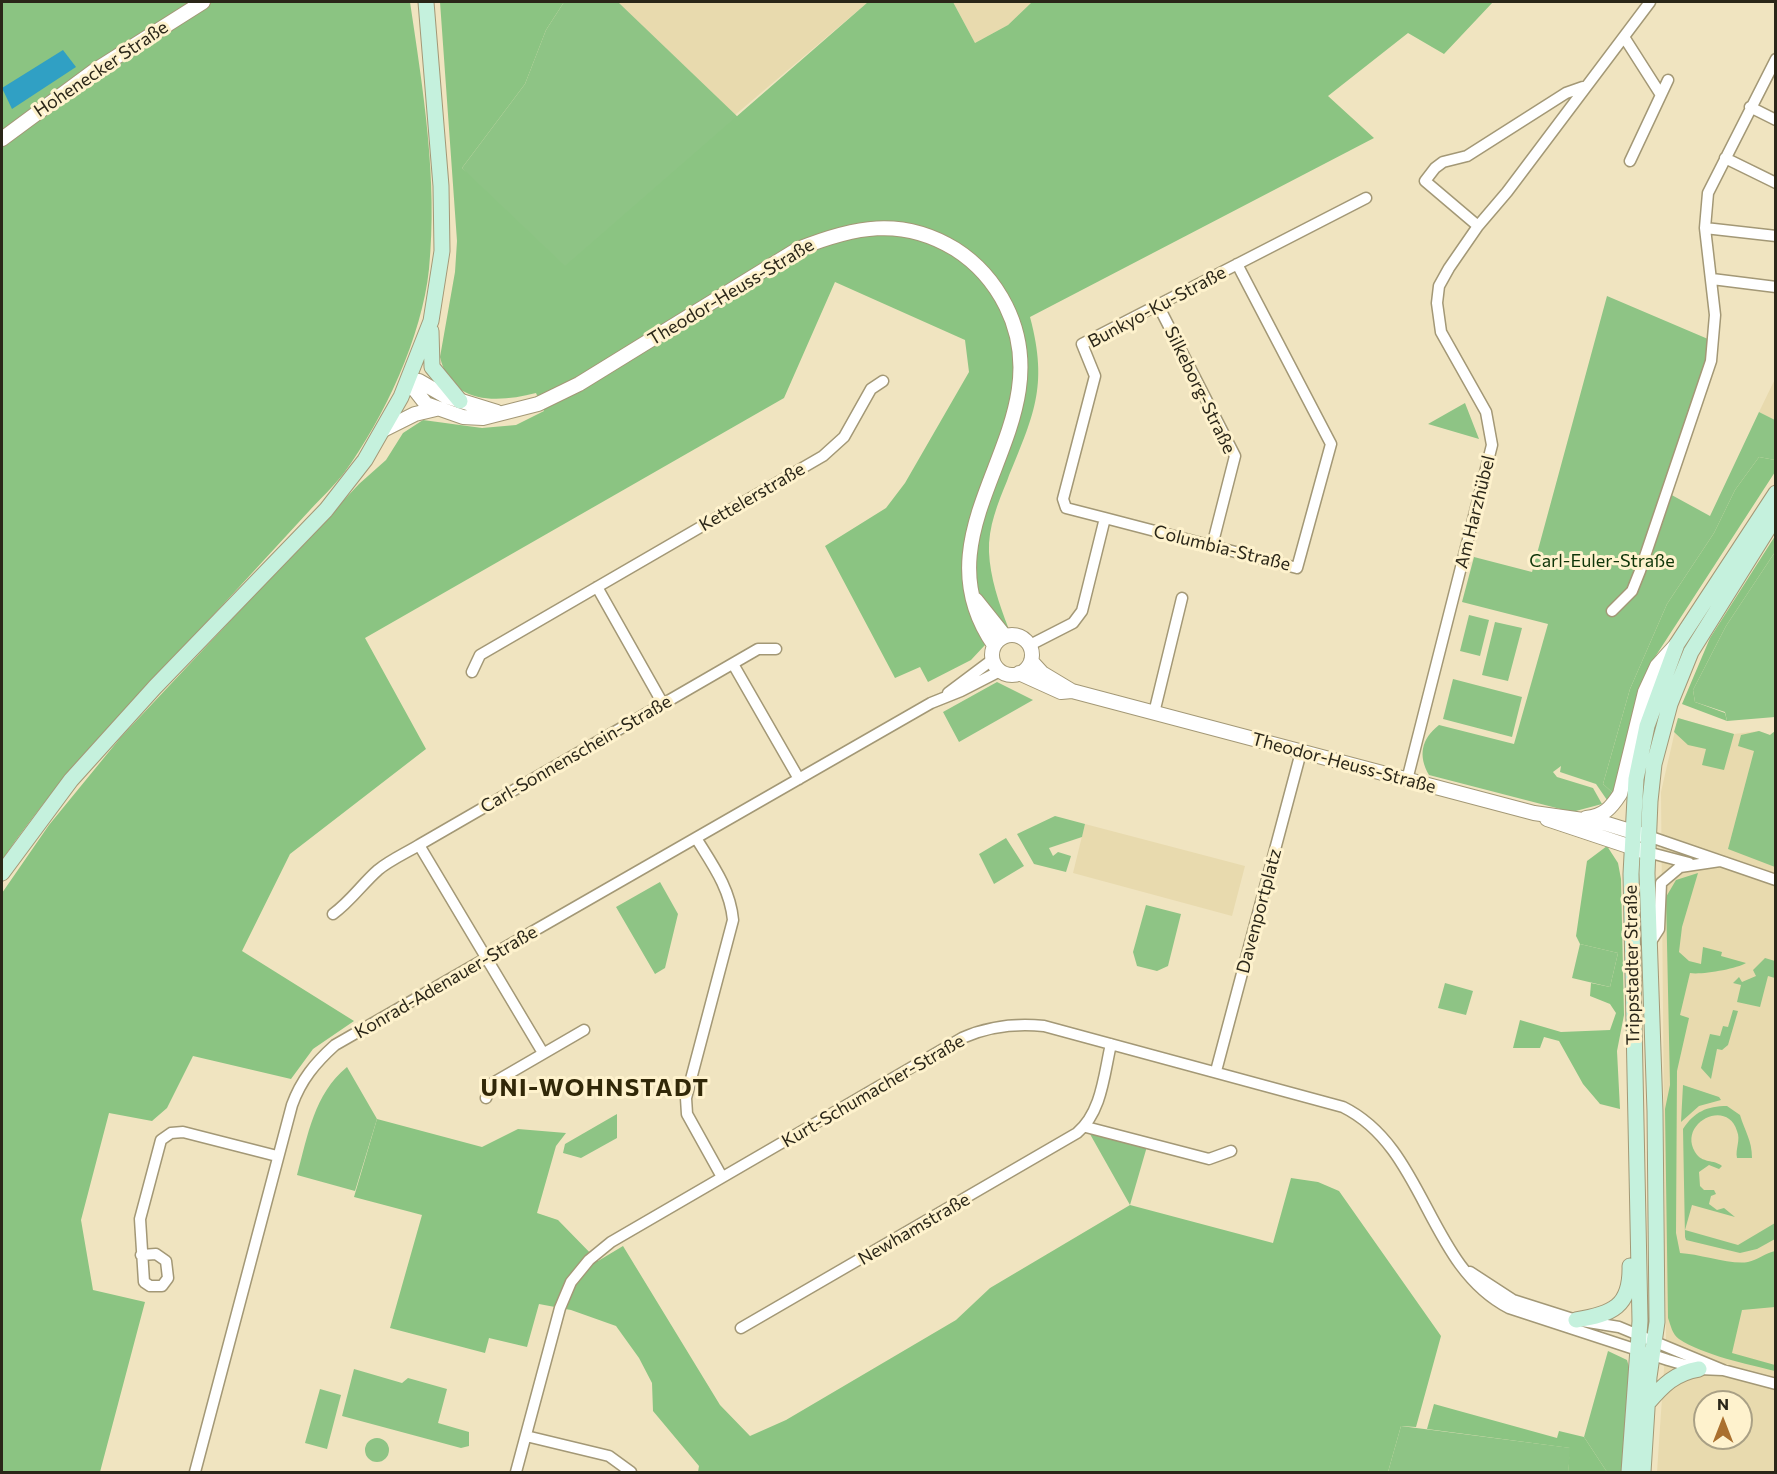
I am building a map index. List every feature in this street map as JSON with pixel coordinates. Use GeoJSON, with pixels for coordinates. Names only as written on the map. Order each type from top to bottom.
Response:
{"type":"FeatureCollection","features":[{"type":"Feature","properties":{"kind":"main road"},"geometry":{"type":"LineString","coordinates":[[2,873],[78,771],[163,678],[326,510],[365,460],[408,381],[431,321],[440,274],[442,216],[426,2]]}},
{"type":"Feature","properties":{"kind":"main road"},"geometry":{"type":"LineString","coordinates":[[431,321],[432,367],[460,402]]}},
{"type":"Feature","properties":{"kind":"main road","name":"Trippstadter Straße"},"geometry":{"type":"LineString","coordinates":[[1629,1473],[1638,1342],[1639,1233],[1631,838],[1636,779],[1647,726],[1677,644],[1776,493]]}},
{"type":"Feature","properties":{"kind":"main road","name":"Trippstadter Straße"},"geometry":{"type":"LineString","coordinates":[[1643,1473],[1647,1404],[1654,1348],[1655,1122],[1647,852],[1654,764],[1678,682],[1709,620],[1776,516]]}},
{"type":"Feature","properties":{"kind":"main road"},"geometry":{"type":"LineString","coordinates":[[1576,1320],[1603,1315],[1614,1310],[1623,1300],[1628,1291],[1631,1274],[1630,1246],[1639,1233]]}},
{"type":"Feature","properties":{"kind":"main road"},"geometry":{"type":"LineString","coordinates":[[1647,1404],[1671,1378],[1683,1371],[1699,1369]]}},
{"type":"Feature","properties":{"kind":"street","name":"Hohenecker Straße"},"geometry":{"type":"LineString","coordinates":[[3,135],[131,45],[203,2]]}},
{"type":"Feature","properties":{"kind":"street","name":"Am Harzhübel"},"geometry":{"type":"LineString","coordinates":[[1407,780],[1491,453],[1490,428],[1486,412],[1441,332],[1437,318],[1439,286],[1478,226],[1507,192],[1650,2]]}},
{"type":"Feature","properties":{"kind":"street"},"geometry":{"type":"LineString","coordinates":[[1624,37],[1661,94]]}},
{"type":"Feature","properties":{"kind":"street"},"geometry":{"type":"LineString","coordinates":[[1612,611],[1632,591],[1640,571],[1712,361],[1715,315],[1705,228],[1708,193],[1776,59]]}},
{"type":"Feature","properties":{"kind":"street"},"geometry":{"type":"LineString","coordinates":[[1630,161],[1668,81]]}},
{"type":"Feature","properties":{"kind":"street","name":"Am Harzhübel"},"geometry":{"type":"LineString","coordinates":[[1478,226],[1425,181],[1443,162],[1467,156],[1566,93],[1584,87]]}},
{"type":"Feature","properties":{"kind":"street"},"geometry":{"type":"LineString","coordinates":[[1750,107],[1776,120]]}},
{"type":"Feature","properties":{"kind":"street"},"geometry":{"type":"LineString","coordinates":[[1725,158],[1776,183]]}},
{"type":"Feature","properties":{"kind":"street","name":"Bunkyo-Ku-Straße"},"geometry":{"type":"LineString","coordinates":[[1105,518],[1066,508],[1063,499],[1095,376],[1082,344],[1366,198]]}},
{"type":"Feature","properties":{"kind":"street","name":"Theodor-Heuss-Straße"},"geometry":{"type":"LineString","coordinates":[[408,381],[426,404],[463,417],[483,418],[537,404],[579,384],[798,249],[837,233],[885,227],[913,231],[941,241],[972,261],[988,278],[1011,317],[1019,345],[1019,399],[1012,426],[973,528],[968,553],[979,624],[993,645]]}},
{"type":"Feature","properties":{"kind":"street"},"geometry":{"type":"LineString","coordinates":[[1705,228],[1776,236]]}},
{"type":"Feature","properties":{"kind":"street","name":"Columbia-Straße"},"geometry":{"type":"LineString","coordinates":[[1105,518],[1297,568],[1331,444],[1237,264]]}},
{"type":"Feature","properties":{"kind":"street"},"geometry":{"type":"LineString","coordinates":[[1712,279],[1776,287]]}},
{"type":"Feature","properties":{"kind":"street","name":"Silkeborg-Straße"},"geometry":{"type":"LineString","coordinates":[[1158,305],[1235,456],[1212,546]]}},
{"type":"Feature","properties":{"kind":"street","name":"Theodor-Heuss-Straße"},"geometry":{"type":"LineString","coordinates":[[408,381],[427,384],[445,396],[460,402],[499,412]]}},
{"type":"Feature","properties":{"kind":"street","name":"Kettelerstraße"},"geometry":{"type":"LineString","coordinates":[[472,672],[480,655],[824,456],[844,437],[871,389],[883,381]]}},
{"type":"Feature","properties":{"kind":"street"},"geometry":{"type":"LineString","coordinates":[[383,430],[416,414],[436,409]]}},
{"type":"Feature","properties":{"kind":"street"},"geometry":{"type":"LineString","coordinates":[[1030,645],[1073,623],[1082,611],[1105,518]]}},
{"type":"Feature","properties":{"kind":"street"},"geometry":{"type":"LineString","coordinates":[[597,587],[663,704]]}},
{"type":"Feature","properties":{"kind":"street"},"geometry":{"type":"LineString","coordinates":[[973,595],[1004,635]]}},
{"type":"Feature","properties":{"kind":"street"},"geometry":{"type":"LineString","coordinates":[[1154,713],[1182,598]]}},
{"type":"Feature","properties":{"kind":"street"},"geometry":{"type":"LineString","coordinates":[[996,666],[993,645],[1004,635],[1014,634],[1024,638],[1030,645],[1031,661],[1019,673]]}},
{"type":"Feature","properties":{"kind":"street"},"geometry":{"type":"LineString","coordinates":[[1579,819],[1602,814],[1611,808],[1620,794],[1645,692],[1657,666],[1677,644]]}},
{"type":"Feature","properties":{"kind":"street","name":"Carl-Sonnenschein-Straße"},"geometry":{"type":"LineString","coordinates":[[333,914],[352,900],[363,884],[380,868],[758,649],[777,649]]}},
{"type":"Feature","properties":{"kind":"street","name":"Theodor-Heuss-Straße"},"geometry":{"type":"LineString","coordinates":[[1031,661],[1042,673],[1072,691],[1534,813],[1579,819],[1631,838]]}},
{"type":"Feature","properties":{"kind":"street"},"geometry":{"type":"LineString","coordinates":[[733,664],[799,779]]}},
{"type":"Feature","properties":{"kind":"street","name":"Theodor-Heuss-Straße"},"geometry":{"type":"LineString","coordinates":[[996,666],[1013,675],[1019,673],[1060,692],[1072,691]]}},
{"type":"Feature","properties":{"kind":"street","name":"Konrad-Adenauer-Straße"},"geometry":{"type":"LineString","coordinates":[[194,1470],[277,1156],[298,1087],[320,1058],[335,1045],[996,666]]}},
{"type":"Feature","properties":{"kind":"street","name":"Davenportplatz"},"geometry":{"type":"LineString","coordinates":[[1216,1071],[1301,752]]}},
{"type":"Feature","properties":{"kind":"street","name":"Theodor-Heuss-Straße"},"geometry":{"type":"LineString","coordinates":[[1534,813],[1565,827],[1631,838]]}},
{"type":"Feature","properties":{"kind":"street"},"geometry":{"type":"LineString","coordinates":[[1631,838],[1648,837],[1776,880]]}},
{"type":"Feature","properties":{"kind":"street"},"geometry":{"type":"LineString","coordinates":[[696,838],[725,886],[731,902],[733,920],[688,1080],[686,1106],[696,1132],[722,1177]]}},
{"type":"Feature","properties":{"kind":"street"},"geometry":{"type":"LineString","coordinates":[[1631,838],[1647,852],[1695,865]]}},
{"type":"Feature","properties":{"kind":"street"},"geometry":{"type":"LineString","coordinates":[[419,845],[543,1053]]}},
{"type":"Feature","properties":{"kind":"street"},"geometry":{"type":"LineString","coordinates":[[1650,943],[1659,929],[1661,884],[1680,867],[1720,861]]}},
{"type":"Feature","properties":{"kind":"street","name":"Kurt-Schumacher-Straße"},"geometry":{"type":"LineString","coordinates":[[516,1473],[561,1308],[571,1282],[589,1260],[611,1242],[722,1177],[972,1034],[993,1027],[1026,1024],[1044,1026],[1344,1107],[1372,1123],[1395,1152],[1478,1287],[1509,1308],[1638,1342]]}},
{"type":"Feature","properties":{"kind":"street"},"geometry":{"type":"LineString","coordinates":[[486,1098],[491,1083],[584,1030]]}},
{"type":"Feature","properties":{"kind":"street"},"geometry":{"type":"LineString","coordinates":[[1111,1044],[1096,1110],[1086,1126],[1209,1159],[1230,1151]]}},
{"type":"Feature","properties":{"kind":"street","name":"Newhamstraße"},"geometry":{"type":"LineString","coordinates":[[741,1328],[1036,1159],[1086,1126]]}},
{"type":"Feature","properties":{"kind":"street"},"geometry":{"type":"LineString","coordinates":[[141,1255],[140,1219],[161,1140],[171,1133],[183,1132],[277,1156]]}},
{"type":"Feature","properties":{"kind":"street","name":"Kurt-Schumacher-Straße"},"geometry":{"type":"LineString","coordinates":[[1463,1266],[1513,1300],[1576,1320],[1596,1322],[1638,1342]]}},
{"type":"Feature","properties":{"kind":"street"},"geometry":{"type":"LineString","coordinates":[[1638,1342],[1723,1370],[1776,1384]]}},
{"type":"Feature","properties":{"kind":"street"},"geometry":{"type":"LineString","coordinates":[[1654,1348],[1699,1369],[1723,1370]]}},
{"type":"Feature","properties":{"kind":"street"},"geometry":{"type":"LineString","coordinates":[[526,1436],[609,1456],[631,1473]]}},
{"type":"Feature","properties":{"kind":"shaded area"},"geometry":{"type":"Polygon","coordinates":[[[618,2],[868,2],[735,115],[618,2]]]}},
{"type":"Feature","properties":{"kind":"shaded area"},"geometry":{"type":"Polygon","coordinates":[[[953,2],[1032,2],[1008,25],[975,43],[953,2]]]}},
{"type":"Feature","properties":{"kind":"shaded area"},"geometry":{"type":"Polygon","coordinates":[[[1775,379],[1775,420],[1759,412],[1775,379]]]}},
{"type":"Feature","properties":{"kind":"shaded area"},"geometry":{"type":"Polygon","coordinates":[[[1678,718],[1734,734],[1759,731],[1770,735],[1775,731],[1776,1472],[1657,1472],[1666,1339],[1661,792],[1678,718]]]}},
{"type":"Feature","properties":{"kind":"shaded area"},"geometry":{"type":"Polygon","coordinates":[[[1085,824],[1245,866],[1232,916],[1073,873],[1085,824]]]}},
{"type":"Feature","properties":{"kind":"green space"},"geometry":{"type":"Polygon","coordinates":[[[2,2],[410,2],[428,135],[432,202],[429,269],[418,322],[399,376],[359,451],[336,483],[86,752],[2,860],[2,2]]]}},
{"type":"Feature","properties":{"kind":"green space"},"geometry":{"type":"Polygon","coordinates":[[[440,2],[564,2],[546,30],[525,84],[462,168],[565,266],[868,2],[953,2],[975,43],[1008,25],[1032,2],[1493,2],[1444,54],[1408,33],[1328,96],[1374,138],[1030,317],[1038,363],[1035,401],[1031,419],[997,507],[989,543],[993,581],[1008,627],[985,645],[971,660],[928,682],[920,667],[895,678],[825,546],[886,508],[905,483],[969,372],[965,340],[835,282],[784,398],[365,638],[426,749],[290,854],[242,951],[354,1021],[313,1049],[291,1079],[193,1056],[167,1108],[152,1121],[109,1113],[81,1220],[93,1290],[145,1302],[100,1472],[2,1472],[2,893],[49,825],[121,737],[359,484],[386,460],[403,433],[423,420],[482,428],[516,425],[544,411],[536,393],[491,399],[465,392],[454,384],[446,373],[440,357],[455,272],[457,241],[440,2]]]}},
{"type":"Feature","properties":{"kind":"green space"},"geometry":{"type":"Polygon","coordinates":[[[564,2],[618,2],[740,119],[953,2],[946,226],[610,349],[462,168],[525,84],[546,30],[564,2]]]}},
{"type":"Feature","properties":{"kind":"green space","name":"Carl-Euler-Straße"},"geometry":{"type":"Polygon","coordinates":[[[1607,296],[1715,342],[1668,493],[1710,516],[1759,412],[1775,420],[1775,460],[1759,457],[1735,490],[1714,533],[1667,604],[1630,689],[1603,784],[1613,793],[1607,800],[1596,784],[1560,772],[1561,766],[1553,772],[1557,777],[1593,788],[1602,804],[1572,812],[1429,775],[1423,761],[1423,748],[1428,736],[1439,725],[1514,744],[1548,624],[1462,602],[1474,557],[1532,572],[1607,296]]]}},
{"type":"Feature","properties":{"kind":"green space"},"geometry":{"type":"Polygon","coordinates":[[[1465,403],[1479,439],[1428,424],[1465,403]]]}},
{"type":"Feature","properties":{"kind":"green space"},"geometry":{"type":"Polygon","coordinates":[[[1759,457],[1775,460],[1775,472],[1655,657],[1642,684],[1613,793],[1603,784],[1630,689],[1667,604],[1714,533],[1735,490],[1759,457]]]}},
{"type":"Feature","properties":{"kind":"green space"},"geometry":{"type":"Polygon","coordinates":[[[1775,536],[1775,552],[1726,626],[1693,690],[1695,702],[1725,713],[1727,721],[1682,704],[1710,638],[1775,536]]]}},
{"type":"Feature","properties":{"kind":"green space"},"geometry":{"type":"Polygon","coordinates":[[[1775,552],[1775,717],[1727,721],[1725,712],[1695,702],[1693,690],[1726,626],[1775,552]]]}},
{"type":"Feature","properties":{"kind":"green space"},"geometry":{"type":"Polygon","coordinates":[[[1469,615],[1489,620],[1480,656],[1460,651],[1469,615]]]}},
{"type":"Feature","properties":{"kind":"green space"},"geometry":{"type":"Polygon","coordinates":[[[1495,622],[1522,628],[1508,681],[1482,675],[1495,622]]]}},
{"type":"Feature","properties":{"kind":"green space"},"geometry":{"type":"Polygon","coordinates":[[[1453,679],[1522,697],[1512,737],[1443,719],[1453,679]]]}},
{"type":"Feature","properties":{"kind":"green space"},"geometry":{"type":"Polygon","coordinates":[[[997,682],[1033,700],[959,742],[943,712],[997,682]]]}},
{"type":"Feature","properties":{"kind":"green space"},"geometry":{"type":"Polygon","coordinates":[[[1678,718],[1734,734],[1724,770],[1702,765],[1706,749],[1688,745],[1674,732],[1678,718]]]}},
{"type":"Feature","properties":{"kind":"green space"},"geometry":{"type":"Polygon","coordinates":[[[1759,731],[1770,735],[1775,731],[1775,867],[1728,849],[1754,751],[1738,746],[1741,735],[1759,731]]]}},
{"type":"Feature","properties":{"kind":"green space"},"geometry":{"type":"Polygon","coordinates":[[[1055,816],[1085,824],[1082,837],[1049,848],[1053,856],[1058,852],[1071,856],[1066,872],[1034,864],[1017,834],[1055,816]]]}},
{"type":"Feature","properties":{"kind":"green space"},"geometry":{"type":"Polygon","coordinates":[[[1006,838],[1024,866],[994,884],[979,854],[1006,838]]]}},
{"type":"Feature","properties":{"kind":"green space"},"geometry":{"type":"Polygon","coordinates":[[[1607,846],[1618,863],[1621,879],[1624,1015],[1617,1051],[1620,1109],[1600,1104],[1583,1084],[1559,1041],[1544,1037],[1540,1048],[1513,1048],[1520,1020],[1561,1032],[1610,1030],[1616,1013],[1610,1004],[1590,996],[1591,983],[1610,987],[1618,953],[1580,944],[1576,936],[1587,861],[1607,846]]]}},
{"type":"Feature","properties":{"kind":"green space"},"geometry":{"type":"Polygon","coordinates":[[[1698,873],[1682,927],[1679,952],[1689,961],[1701,964],[1703,947],[1722,952],[1721,956],[1746,963],[1718,971],[1690,973],[1680,1015],[1689,1018],[1677,1071],[1676,1233],[1680,1253],[1724,1261],[1748,1262],[1775,1251],[1775,1307],[1742,1310],[1732,1353],[1775,1365],[1775,1371],[1689,1345],[1675,1335],[1668,1318],[1665,1109],[1670,1085],[1666,897],[1676,880],[1698,873]]]}},
{"type":"Feature","properties":{"kind":"green space"},"geometry":{"type":"Polygon","coordinates":[[[660,882],[678,914],[665,968],[655,974],[616,907],[660,882]]]}},
{"type":"Feature","properties":{"kind":"green space"},"geometry":{"type":"Polygon","coordinates":[[[1146,905],[1181,914],[1168,966],[1157,971],[1137,966],[1133,952],[1146,905]]]}},
{"type":"Feature","properties":{"kind":"green space"},"geometry":{"type":"Polygon","coordinates":[[[1580,944],[1618,953],[1610,987],[1572,978],[1580,944]]]}},
{"type":"Feature","properties":{"kind":"green space"},"geometry":{"type":"Polygon","coordinates":[[[1765,958],[1775,961],[1775,978],[1768,976],[1760,1007],[1737,1002],[1741,985],[1733,983],[1739,977],[1742,982],[1756,976],[1753,970],[1765,958]]]}},
{"type":"Feature","properties":{"kind":"green space"},"geometry":{"type":"Polygon","coordinates":[[[1445,983],[1473,991],[1466,1015],[1438,1008],[1445,983]]]}},
{"type":"Feature","properties":{"kind":"green space"},"geometry":{"type":"Polygon","coordinates":[[[1733,1010],[1738,1011],[1728,1045],[1722,1050],[1717,1049],[1711,1079],[1701,1068],[1710,1034],[1720,1036],[1723,1026],[1728,1027],[1733,1010]]]}},
{"type":"Feature","properties":{"kind":"green space"},"geometry":{"type":"Polygon","coordinates":[[[347,1067],[377,1119],[355,1191],[297,1175],[309,1130],[320,1102],[336,1078],[347,1067]]]}},
{"type":"Feature","properties":{"kind":"green space"},"geometry":{"type":"Polygon","coordinates":[[[1683,1085],[1719,1097],[1721,1100],[1699,1106],[1681,1122],[1683,1085]]]}},
{"type":"Feature","properties":{"kind":"green space"},"geometry":{"type":"Polygon","coordinates":[[[1727,1106],[1740,1115],[1750,1141],[1752,1158],[1737,1158],[1738,1134],[1732,1121],[1724,1116],[1715,1115],[1698,1124],[1693,1132],[1692,1141],[1698,1156],[1722,1166],[1719,1169],[1709,1165],[1699,1172],[1700,1186],[1704,1190],[1714,1190],[1716,1194],[1711,1196],[1709,1204],[1717,1210],[1724,1208],[1735,1217],[1692,1205],[1685,1230],[1738,1245],[1775,1223],[1775,1239],[1757,1249],[1740,1253],[1686,1240],[1685,1237],[1683,1129],[1696,1114],[1713,1107],[1727,1106]]]}},
{"type":"Feature","properties":{"kind":"green space"},"geometry":{"type":"Polygon","coordinates":[[[617,1114],[617,1138],[581,1158],[563,1153],[565,1144],[617,1114]]]}},
{"type":"Feature","properties":{"kind":"green space"},"geometry":{"type":"Polygon","coordinates":[[[377,1119],[482,1147],[518,1129],[566,1133],[556,1146],[537,1213],[558,1220],[598,1261],[623,1246],[720,1405],[750,1436],[786,1420],[956,1320],[990,1288],[1130,1205],[1273,1243],[1291,1178],[1318,1182],[1339,1191],[1441,1336],[1416,1427],[1401,1426],[1388,1472],[698,1472],[699,1466],[653,1411],[652,1383],[639,1358],[616,1326],[571,1310],[539,1304],[527,1347],[489,1338],[485,1353],[390,1328],[422,1215],[354,1197],[377,1119]]]}},
{"type":"Feature","properties":{"kind":"green space"},"geometry":{"type":"Polygon","coordinates":[[[1086,1127],[1148,1143],[1130,1205],[1086,1127]]]}},
{"type":"Feature","properties":{"kind":"green space"},"geometry":{"type":"Polygon","coordinates":[[[1608,1351],[1627,1360],[1629,1367],[1625,1472],[1607,1472],[1584,1437],[1608,1351]]]}},
{"type":"Feature","properties":{"kind":"green space"},"geometry":{"type":"Polygon","coordinates":[[[354,1369],[402,1383],[408,1378],[447,1389],[438,1423],[469,1432],[469,1446],[461,1448],[342,1416],[354,1369]]]}},
{"type":"Feature","properties":{"kind":"green space"},"geometry":{"type":"Polygon","coordinates":[[[320,1389],[341,1395],[327,1449],[305,1443],[320,1389]]]}},
{"type":"Feature","properties":{"kind":"green space"},"geometry":{"type":"Polygon","coordinates":[[[1434,1404],[1557,1438],[1559,1431],[1584,1437],[1607,1472],[1568,1472],[1570,1448],[1427,1429],[1434,1404]]]}},
{"type":"Feature","properties":{"kind":"green space"},"geometry":{"type":"Polygon","coordinates":[[[1401,1426],[1571,1448],[1568,1472],[1388,1472],[1401,1426]]]}},
{"type":"Feature","properties":{"kind":"green space"},"geometry":{"type":"Polygon","coordinates":[[[377,1438],[386,1441],[389,1450],[386,1459],[377,1462],[368,1459],[365,1450],[368,1441],[377,1438]]]}},
{"type":"Feature","properties":{"kind":"water"},"geometry":{"type":"Polygon","coordinates":[[[63,50],[76,67],[12,109],[2,88],[63,50]]]}},
{"type":"Feature","properties":{"kind":"district","name":"UNI-WOHNSTADT"},"geometry":{"type":"Point","coordinates":[595,1088]}}]}
